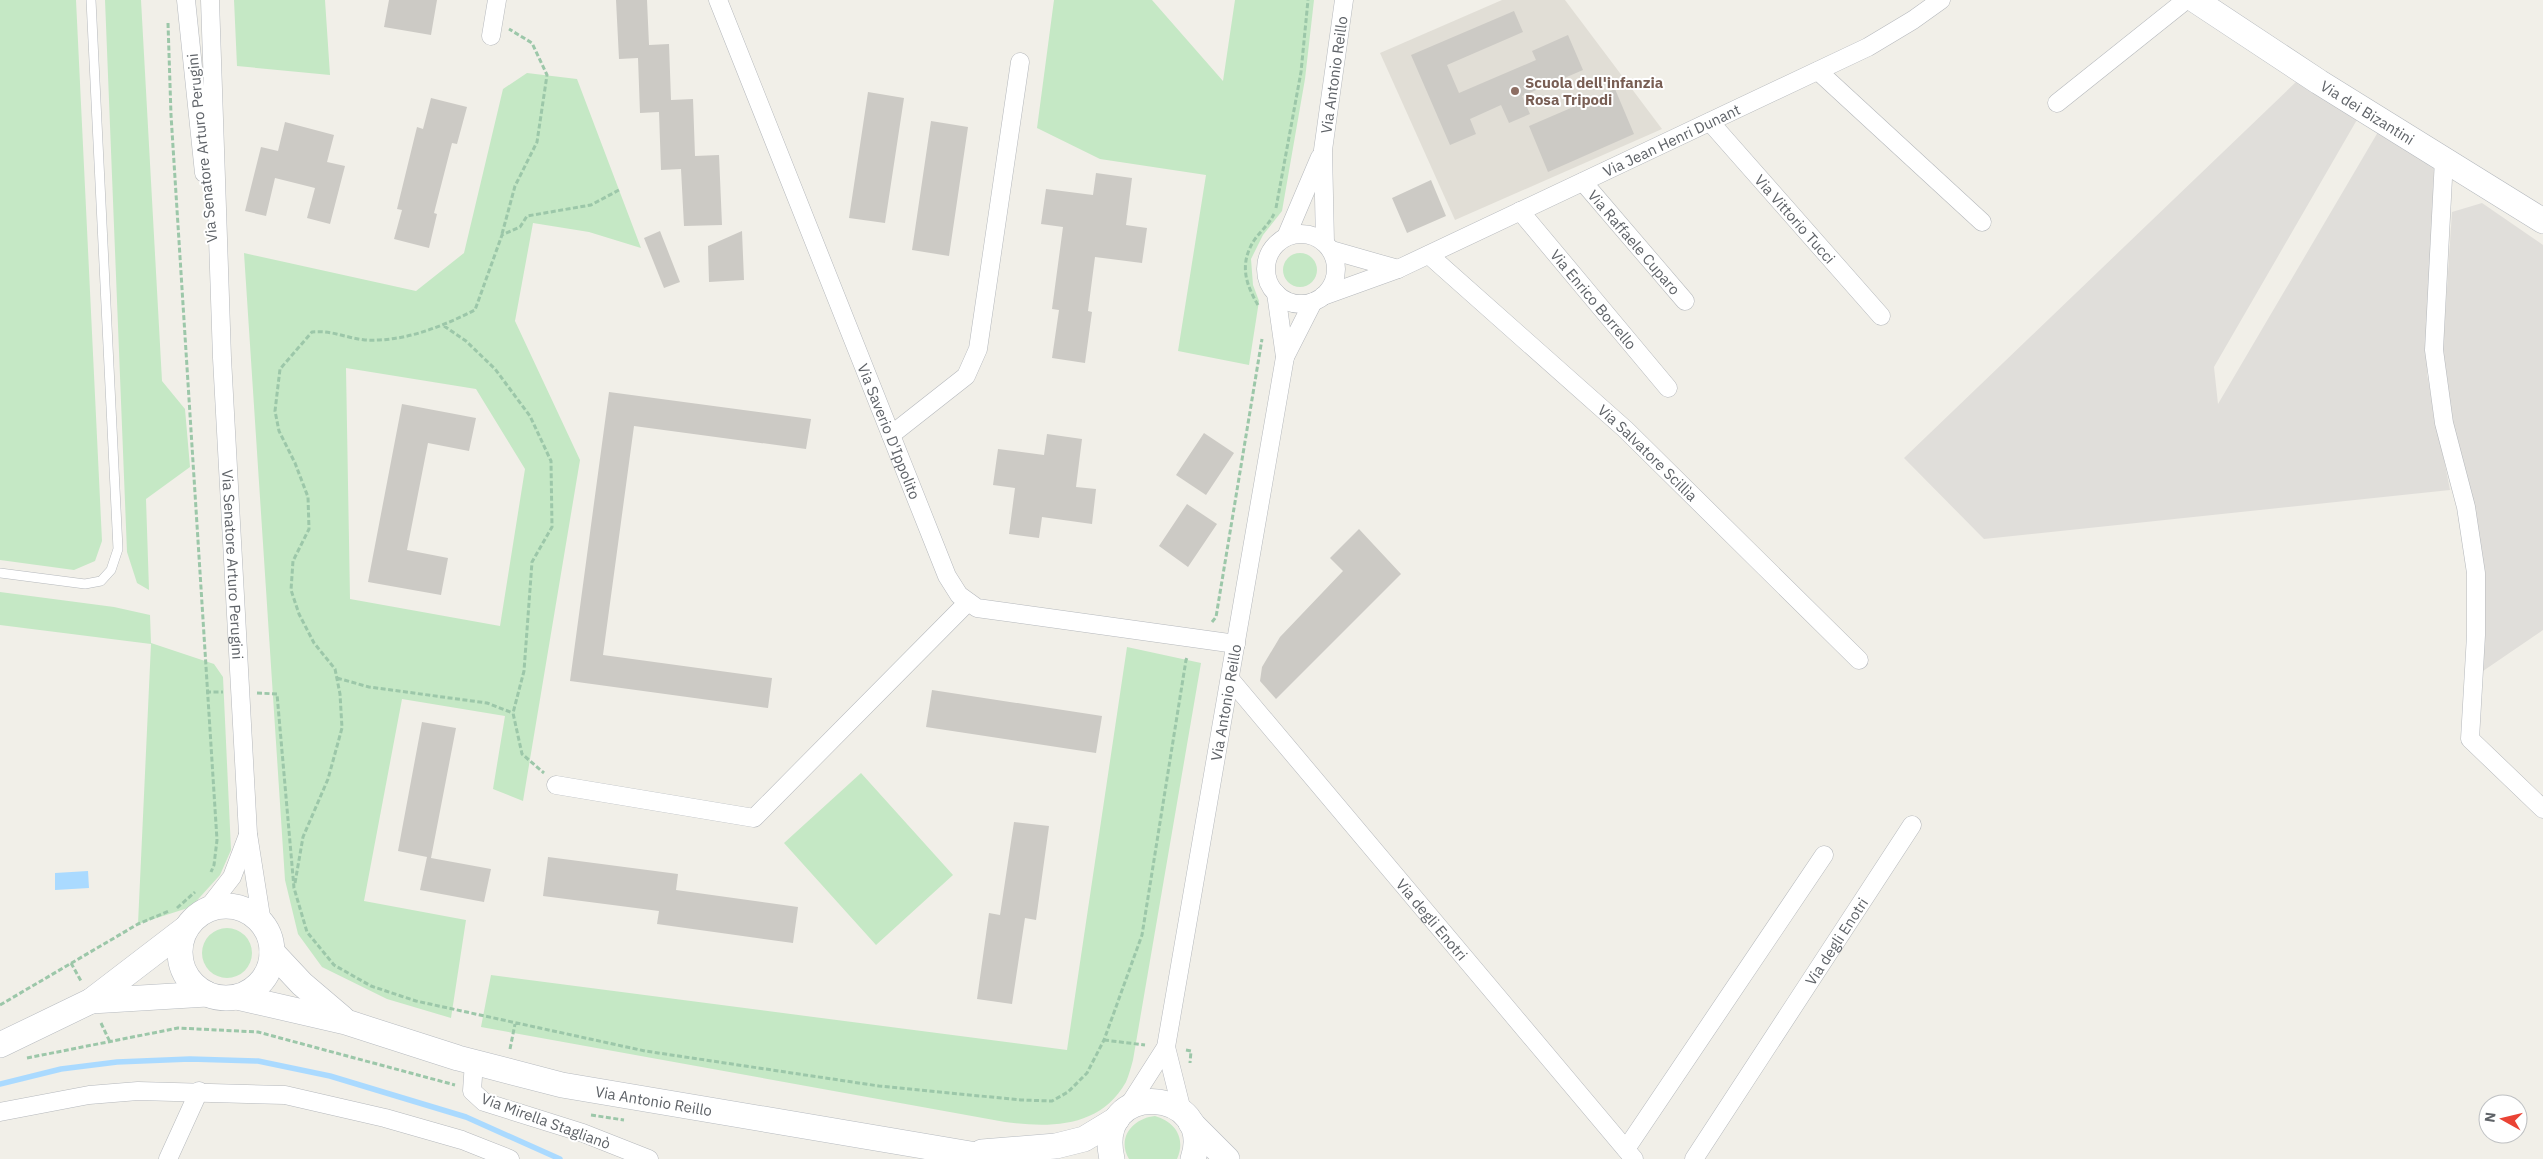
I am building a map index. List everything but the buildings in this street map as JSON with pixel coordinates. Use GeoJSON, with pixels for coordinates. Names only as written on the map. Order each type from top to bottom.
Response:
{"type":"FeatureCollection","features":[{"type":"Feature","properties":{"kind":"main road","name":"Via dei Bizantini"},"geometry":{"type":"LineString","coordinates":[[2195,0],[2319,82],[2543,221]]}},
{"type":"Feature","properties":{"kind":"main road"},"geometry":{"type":"LineString","coordinates":[[0,1045],[91,1001],[185,929],[194,917],[202,899],[237,907],[251,913],[262,923],[270,936],[272,952],[270,967],[262,980],[251,990],[237,997],[222,998],[207,994],[194,986],[185,974],[180,959],[180,944],[185,929]]}},
{"type":"Feature","properties":{"kind":"main road","name":"Via Antonio Reillo"},"geometry":{"type":"LineString","coordinates":[[272,952],[302,984],[346,1022]]}},
{"type":"Feature","properties":{"kind":"main road"},"geometry":{"type":"LineString","coordinates":[[91,1001],[207,994]]}},
{"type":"Feature","properties":{"kind":"main road","name":"Via Antonio Reillo"},"geometry":{"type":"LineString","coordinates":[[237,997],[346,1022],[474,1062],[562,1085],[1000,1159]]}},
{"type":"Feature","properties":{"kind":"main road"},"geometry":{"type":"LineString","coordinates":[[1112,1159],[1109,1147],[1111,1132],[1122,1113],[1141,1102],[1155,1100],[1170,1104],[1186,1117],[1227,1159]]}},
{"type":"Feature","properties":{"kind":"main road","name":"Via Antonio Reillo"},"geometry":{"type":"LineString","coordinates":[[967,1153],[1056,1146],[1084,1139],[1122,1113]]}},
{"type":"Feature","properties":{"kind":"main road"},"geometry":{"type":"LineString","coordinates":[[1186,1117],[1196,1137],[1194,1159]]}},
{"type":"Feature","properties":{"kind":"street","name":"Via Senatore Arturo Perugini"},"geometry":{"type":"LineString","coordinates":[[186,0],[218,295]]}},
{"type":"Feature","properties":{"kind":"street","name":"Via Senatore Arturo Perugini"},"geometry":{"type":"LineString","coordinates":[[210,0],[218,295],[240,692],[248,834],[262,923]]}},
{"type":"Feature","properties":{"kind":"street"},"geometry":{"type":"LineString","coordinates":[[493,28],[497,0]]}},
{"type":"Feature","properties":{"kind":"street","name":"Via Saverio D'Ippolito"},"geometry":{"type":"LineString","coordinates":[[718,0],[948,576],[959,595],[968,602]]}},
{"type":"Feature","properties":{"kind":"street","name":"Via Antonio Reillo"},"geometry":{"type":"LineString","coordinates":[[1328,247],[1323,150],[1344,0]]}},
{"type":"Feature","properties":{"kind":"street","name":"Via Jean Henri Dunant"},"geometry":{"type":"LineString","coordinates":[[1318,299],[1398,269],[1429,255],[1868,47],[1913,20],[1940,0]]}},
{"type":"Feature","properties":{"kind":"street"},"geometry":{"type":"LineString","coordinates":[[2056,103],[2186,0]]}},
{"type":"Feature","properties":{"kind":"street"},"geometry":{"type":"LineString","coordinates":[[891,435],[966,376],[978,349],[1020,62]]}},
{"type":"Feature","properties":{"kind":"street"},"geometry":{"type":"LineString","coordinates":[[1818,71],[1982,222]]}},
{"type":"Feature","properties":{"kind":"street","name":"Via Vittorio Tucci"},"geometry":{"type":"LineString","coordinates":[[1710,122],[1881,316]]}},
{"type":"Feature","properties":{"kind":"street","name":"Via Antonio Reillo"},"geometry":{"type":"LineString","coordinates":[[1286,237],[1323,150]]}},
{"type":"Feature","properties":{"kind":"street"},"geometry":{"type":"LineString","coordinates":[[2444,159],[2434,350],[2444,423],[2466,507],[2476,573],[2476,635],[2470,739],[2543,809]]}},
{"type":"Feature","properties":{"kind":"street","name":"Via Raffaele Cuparo"},"geometry":{"type":"LineString","coordinates":[[1583,182],[1685,301]]}},
{"type":"Feature","properties":{"kind":"street","name":"Via Enrico Borrello"},"geometry":{"type":"LineString","coordinates":[[1520,212],[1668,388]]}},
{"type":"Feature","properties":{"kind":"street"},"geometry":{"type":"LineString","coordinates":[[1328,247],[1335,262],[1336,274],[1331,286],[1318,299],[1294,303],[1276,293],[1268,279],[1267,263],[1277,244],[1286,237],[1306,234],[1328,247],[1398,269]]}},
{"type":"Feature","properties":{"kind":"street","name":"Via Salvatore Scillìa"},"geometry":{"type":"LineString","coordinates":[[1429,255],[1625,429],[1859,660]]}},
{"type":"Feature","properties":{"kind":"street","name":"Via Antonio Reillo"},"geometry":{"type":"LineString","coordinates":[[1122,1113],[1166,1047],[1285,357],[1276,293]]}},
{"type":"Feature","properties":{"kind":"street","name":"Via Antonio Reillo"},"geometry":{"type":"LineString","coordinates":[[1285,357],[1318,299]]}},
{"type":"Feature","properties":{"kind":"street"},"geometry":{"type":"LineString","coordinates":[[556,785],[754,818],[968,602],[976,608],[1236,644]]}},
{"type":"Feature","properties":{"kind":"street","name":"Via degli Enotri"},"geometry":{"type":"LineString","coordinates":[[1230,679],[1630,1154]]}},
{"type":"Feature","properties":{"kind":"street","name":"Via degli Enotri"},"geometry":{"type":"LineString","coordinates":[[1694,1159],[1912,825]]}},
{"type":"Feature","properties":{"kind":"street","name":"Via Senatore Arturo Perugini"},"geometry":{"type":"LineString","coordinates":[[202,899],[232,877],[248,834]]}},
{"type":"Feature","properties":{"kind":"street"},"geometry":{"type":"LineString","coordinates":[[1630,1154],[1824,855]]}},
{"type":"Feature","properties":{"kind":"street","name":"Via Antonio Reillo"},"geometry":{"type":"LineString","coordinates":[[1166,1047],[1186,1117]]}},
{"type":"Feature","properties":{"kind":"street","name":"Via Mirella Staglianò"},"geometry":{"type":"LineString","coordinates":[[474,1062],[472,1089],[476,1097],[484,1102],[583,1133],[648,1159]]}},
{"type":"Feature","properties":{"kind":"street"},"geometry":{"type":"LineString","coordinates":[[0,1112],[89,1095],[138,1090],[285,1095],[385,1118],[452,1137],[510,1159]]}},
{"type":"Feature","properties":{"kind":"street"},"geometry":{"type":"LineString","coordinates":[[168,1159],[199,1091]]}},
{"type":"Feature","properties":{"kind":"lane"},"geometry":{"type":"LineString","coordinates":[[0,573],[85,584],[101,582],[110,570],[118,549],[91,0]]}},
{"type":"Feature","properties":{"kind":"path"},"geometry":{"type":"LineString","coordinates":[[1260,312],[1246,282],[1244,266],[1249,250],[1273,216],[1278,204],[1301,72],[1308,0]]}},
{"type":"Feature","properties":{"kind":"path"},"geometry":{"type":"LineString","coordinates":[[168,20],[171,115],[191,401],[206,692],[217,840],[214,865],[208,877]]}},
{"type":"Feature","properties":{"kind":"path"},"geometry":{"type":"LineString","coordinates":[[294,888],[303,838],[328,779],[342,728],[335,669],[314,643],[299,614],[291,590],[293,562],[309,529],[308,497],[295,463],[279,432],[274,411],[280,369],[312,332],[328,331],[364,340],[409,336],[443,326],[474,310],[502,235],[515,186],[537,142],[547,75],[532,44],[493,28]]}},
{"type":"Feature","properties":{"kind":"path"},"geometry":{"type":"LineString","coordinates":[[502,235],[520,227],[527,216],[591,205],[619,190]]}},
{"type":"Feature","properties":{"kind":"path"},"geometry":{"type":"LineString","coordinates":[[443,326],[466,340],[496,369],[530,416],[552,461],[552,527],[532,562],[526,616],[524,672],[513,713],[522,754],[556,785]]}},
{"type":"Feature","properties":{"kind":"path"},"geometry":{"type":"LineString","coordinates":[[206,692],[278,694],[294,888],[307,932],[334,965],[371,986],[416,1001],[527,1027],[673,1056],[879,1086],[1020,1100],[1052,1101],[1068,1092],[1087,1073],[1104,1040],[1142,935],[1186,660],[1216,617],[1263,335]]}},
{"type":"Feature","properties":{"kind":"path"},"geometry":{"type":"LineString","coordinates":[[337,678],[368,687],[488,703],[513,713]]}},
{"type":"Feature","properties":{"kind":"path"},"geometry":{"type":"LineString","coordinates":[[0,1005],[138,924],[202,899]]}},
{"type":"Feature","properties":{"kind":"path"},"geometry":{"type":"LineString","coordinates":[[26,1059],[178,1028],[258,1032],[472,1089]]}},
{"type":"Feature","properties":{"kind":"path"},"geometry":{"type":"LineString","coordinates":[[581,1113],[629,1121]]}},
{"type":"Feature","properties":{"kind":"shaded area","name":"Scuola dell'infanzia Rosa Tripodi"},"geometry":{"type":"Polygon","coordinates":[[[1502,0],[1565,0],[1662,129],[1455,220],[1380,53],[1502,0]]]}},
{"type":"Feature","properties":{"kind":"shaded area"},"geometry":{"type":"Polygon","coordinates":[[[2297,81],[2358,118],[2214,367],[2218,404],[2378,132],[2434,168],[2427,374],[2450,490],[1984,539],[1904,458],[2297,81]]]}},
{"type":"Feature","properties":{"kind":"shaded area"},"geometry":{"type":"Polygon","coordinates":[[[2482,203],[2543,245],[2543,630],[2483,671],[2483,573],[2451,418],[2443,348],[2452,212],[2482,203]]]}},
{"type":"Feature","properties":{"kind":"green space"},"geometry":{"type":"Polygon","coordinates":[[[0,0],[76,0],[102,541],[95,561],[74,570],[0,560],[0,0]]]}},
{"type":"Feature","properties":{"kind":"green space"},"geometry":{"type":"Polygon","coordinates":[[[105,0],[141,0],[162,381],[185,409],[190,467],[146,499],[149,590],[137,583],[127,552],[105,0]]]}},
{"type":"Feature","properties":{"kind":"green space"},"geometry":{"type":"Polygon","coordinates":[[[234,0],[325,0],[330,75],[237,66],[234,0]]]}},
{"type":"Feature","properties":{"kind":"green space"},"geometry":{"type":"Polygon","coordinates":[[[1054,0],[1152,0],[1223,81],[1235,0],[1314,0],[1305,79],[1282,211],[1263,235],[1251,259],[1253,285],[1259,301],[1249,365],[1178,351],[1206,175],[1100,159],[1037,128],[1054,0]]]}},
{"type":"Feature","properties":{"kind":"green space"},"geometry":{"type":"Polygon","coordinates":[[[527,73],[577,79],[641,248],[589,232],[533,223],[515,321],[580,460],[523,801],[493,789],[505,716],[402,699],[364,901],[466,920],[451,1018],[387,999],[322,967],[298,934],[285,880],[244,253],[416,291],[464,253],[503,89],[527,73]],[[346,368],[350,599],[500,626],[525,469],[476,389],[346,368]]]}},
{"type":"Feature","properties":{"kind":"green space"},"geometry":{"type":"Polygon","coordinates":[[[1300,253],[1312,258],[1317,270],[1312,282],[1300,287],[1288,282],[1283,270],[1288,258],[1300,253]]]}},
{"type":"Feature","properties":{"kind":"green space"},"geometry":{"type":"Polygon","coordinates":[[[0,592],[114,607],[150,615],[151,643],[214,664],[223,677],[231,850],[220,875],[191,907],[138,924],[151,644],[0,625],[0,592]]]}},
{"type":"Feature","properties":{"kind":"green space"},"geometry":{"type":"Polygon","coordinates":[[[1127,647],[1201,663],[1133,1060],[1126,1082],[1115,1097],[1102,1108],[1073,1122],[1039,1125],[1005,1122],[481,1027],[491,975],[1067,1050],[1127,647]]]}},
{"type":"Feature","properties":{"kind":"green space"},"geometry":{"type":"Polygon","coordinates":[[[861,773],[953,875],[876,945],[784,843],[861,773]]]}},
{"type":"Feature","properties":{"kind":"green space"},"geometry":{"type":"Polygon","coordinates":[[[222,928],[232,928],[245,935],[252,948],[252,958],[245,971],[232,978],[222,978],[213,974],[206,967],[202,958],[202,948],[206,939],[213,932],[222,928]]]}},
{"type":"Feature","properties":{"kind":"green space"},"geometry":{"type":"Polygon","coordinates":[[[1155,1116],[1169,1122],[1177,1132],[1180,1138],[1180,1152],[1177,1159],[1129,1159],[1125,1143],[1129,1130],[1140,1120],[1155,1116]]]}},
{"type":"Feature","properties":{"kind":"water"},"geometry":{"type":"Polygon","coordinates":[[[88,871],[89,888],[55,890],[55,873],[88,871]]]}},
{"type":"Feature","properties":{"kind":"waterway"},"geometry":{"type":"LineString","coordinates":[[0,1084],[61,1069],[117,1062],[190,1059],[258,1061],[330,1076],[466,1117],[560,1159]]}},
{"type":"Feature","properties":{"kind":"place","name":"Scuola dell'infanzia Rosa Tripodi"},"geometry":{"type":"Point","coordinates":[1515,91]}}]}
